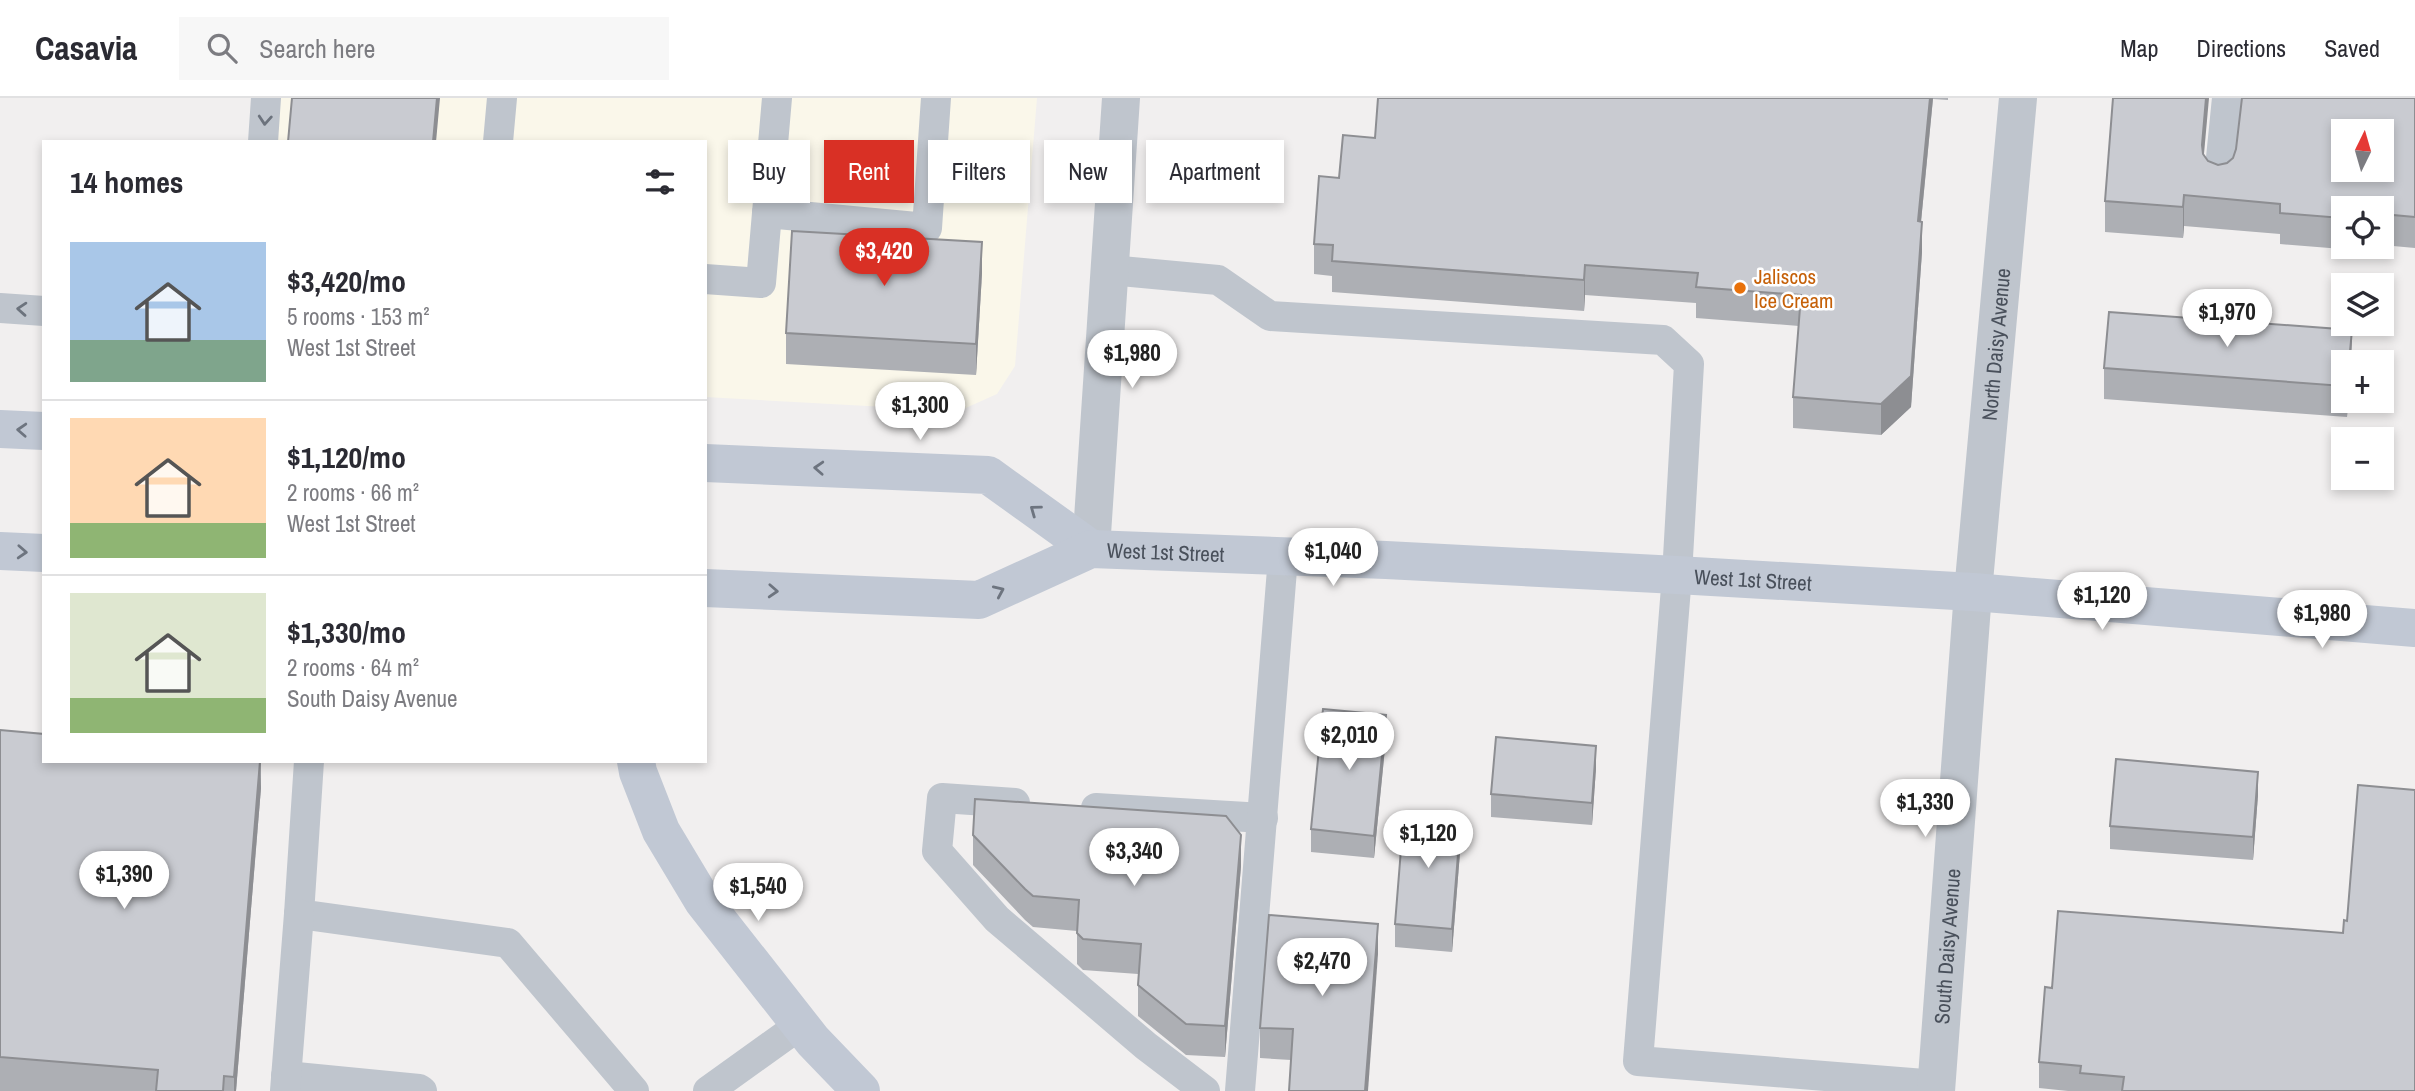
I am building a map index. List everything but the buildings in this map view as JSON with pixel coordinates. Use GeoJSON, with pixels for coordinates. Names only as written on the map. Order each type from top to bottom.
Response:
{"type":"FeatureCollection","features":[{"type":"Feature","properties":{"kind":"main road"},"geometry":{"type":"LineString","coordinates":[[0,429],[42,431]]}},
{"type":"Feature","properties":{"kind":"main road","name":"West 1st Street"},"geometry":{"type":"LineString","coordinates":[[707,463],[988,475],[1091,549]]}},
{"type":"Feature","properties":{"kind":"main road","name":"West 1st Street"},"geometry":{"type":"LineString","coordinates":[[707,588],[979,600],[1091,549],[1677,575],[1973,592],[2415,628]]}},
{"type":"Feature","properties":{"kind":"main road"},"geometry":{"type":"LineString","coordinates":[[0,551],[42,553]]}},
{"type":"Feature","properties":{"kind":"main road"},"geometry":{"type":"LineString","coordinates":[[636,763],[661,831],[703,901],[800,1025],[861,1091]]}},
{"type":"Feature","properties":{"kind":"street"},"geometry":{"type":"LineString","coordinates":[[1091,549],[1121,98]]}},
{"type":"Feature","properties":{"kind":"street","name":"North Daisy Avenue"},"geometry":{"type":"LineString","coordinates":[[1973,592],[2018,98]]}},
{"type":"Feature","properties":{"kind":"street","name":"South Daisy Avenue"},"geometry":{"type":"LineString","coordinates":[[1936,1088],[1973,592]]}},
{"type":"Feature","properties":{"kind":"lane"},"geometry":{"type":"LineString","coordinates":[[263,140],[266,98]]}},
{"type":"Feature","properties":{"kind":"lane"},"geometry":{"type":"LineString","coordinates":[[498,140],[502,98]]}},
{"type":"Feature","properties":{"kind":"lane"},"geometry":{"type":"LineString","coordinates":[[707,279],[761,283],[777,98]]}},
{"type":"Feature","properties":{"kind":"lane"},"geometry":{"type":"LineString","coordinates":[[767,214],[927,228],[936,98]]}},
{"type":"Feature","properties":{"kind":"lane"},"geometry":{"type":"LineString","coordinates":[[2219,178],[2227,98]]}},
{"type":"Feature","properties":{"kind":"lane"},"geometry":{"type":"LineString","coordinates":[[1110,270],[1218,280],[1270,316],[1663,340],[1689,364],[1677,575],[1637,1061],[1936,1088]]}},
{"type":"Feature","properties":{"kind":"lane"},"geometry":{"type":"LineString","coordinates":[[0,308],[42,311]]}},
{"type":"Feature","properties":{"kind":"lane"},"geometry":{"type":"LineString","coordinates":[[1240,1091],[1283,557]]}},
{"type":"Feature","properties":{"kind":"lane"},"geometry":{"type":"LineString","coordinates":[[309,763],[286,1084],[422,1091]]}},
{"type":"Feature","properties":{"kind":"lane"},"geometry":{"type":"LineString","coordinates":[[1205,1091],[1146,1046],[997,919],[937,851],[942,798],[1263,818]]}},
{"type":"Feature","properties":{"kind":"lane"},"geometry":{"type":"LineString","coordinates":[[299,914],[508,943],[634,1091]]}},
{"type":"Feature","properties":{"kind":"lane"},"geometry":{"type":"LineString","coordinates":[[708,1091],[800,1025]]}},
{"type":"Feature","properties":{"kind":"shaded area"},"geometry":{"type":"Polygon","coordinates":[[[280,98],[1037,98],[1030,183],[1030,140],[928,140],[928,203],[1028,203],[1015,366],[997,394],[959,411],[707,397],[707,140],[276,140],[280,98]]]}},
{"type":"Feature","properties":{"kind":"place","name":"Jaliscos Ice Cream"},"geometry":{"type":"Point","coordinates":[1740,288]}}]}
